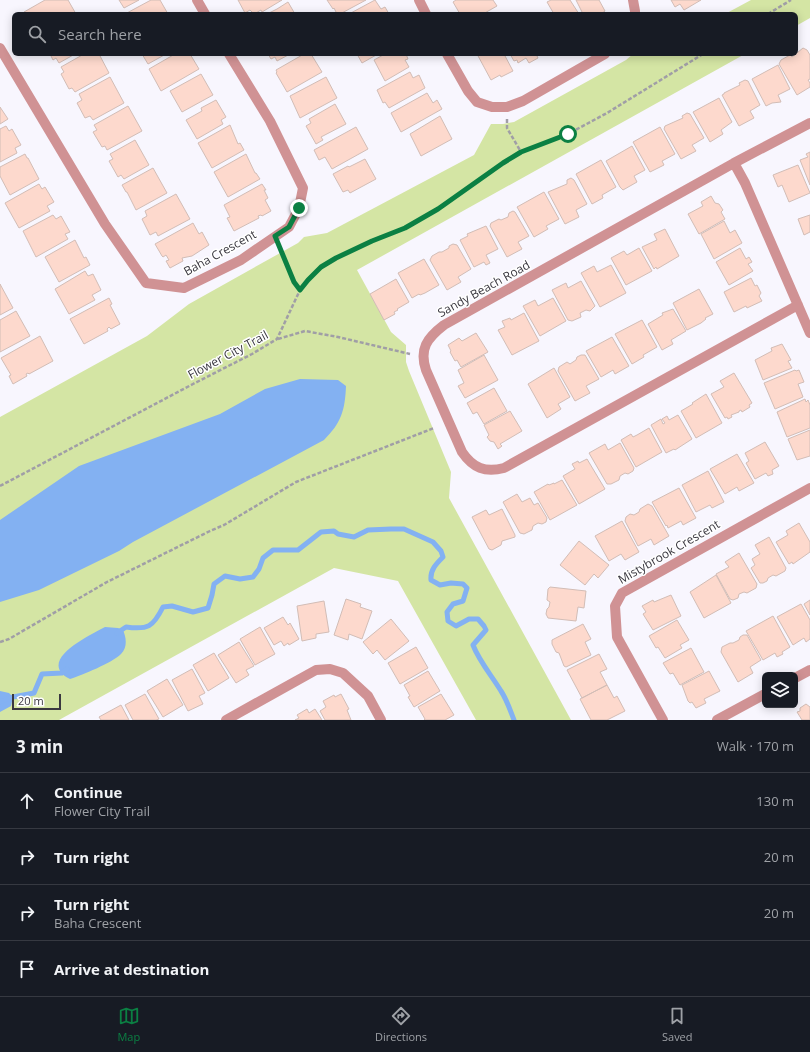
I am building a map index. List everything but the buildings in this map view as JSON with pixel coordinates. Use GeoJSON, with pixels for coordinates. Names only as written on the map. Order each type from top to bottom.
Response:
{"type":"FeatureCollection","features":[{"type":"Feature","properties":{"kind":"street"},"geometry":{"type":"LineString","coordinates":[[196,0],[204,12]]}},
{"type":"Feature","properties":{"kind":"street"},"geometry":{"type":"LineString","coordinates":[[418,0],[425,12]]}},
{"type":"Feature","properties":{"kind":"street"},"geometry":{"type":"LineString","coordinates":[[632,0],[635,12]]}},
{"type":"Feature","properties":{"kind":"street","name":"Baha Crescent"},"geometry":{"type":"LineString","coordinates":[[0,48],[105,224],[146,283],[184,288],[241,260],[289,227],[299,208],[302,188],[270,121],[230,56]]}},
{"type":"Feature","properties":{"kind":"street"},"geometry":{"type":"LineString","coordinates":[[448,56],[468,91],[477,102],[492,107],[507,107],[523,102],[603,56]]}},
{"type":"Feature","properties":{"kind":"street","name":"Sandy Beach Road"},"geometry":{"type":"LineString","coordinates":[[798,305],[504,468],[492,471],[480,468],[468,461],[462,452],[422,360],[428,339],[444,324],[548,268],[734,163],[810,123]]}},
{"type":"Feature","properties":{"kind":"street"},"geometry":{"type":"LineString","coordinates":[[734,163],[745,183],[810,332]]}},
{"type":"Feature","properties":{"kind":"street","name":"Mistybrook Crescent"},"geometry":{"type":"LineString","coordinates":[[663,720],[617,637],[615,606],[622,593],[810,488]]}},
{"type":"Feature","properties":{"kind":"street"},"geometry":{"type":"LineString","coordinates":[[226,720],[316,670],[330,669],[344,674],[368,696],[382,720]]}},
{"type":"Feature","properties":{"kind":"street"},"geometry":{"type":"LineString","coordinates":[[798,676],[810,670]]}},
{"type":"Feature","properties":{"kind":"street"},"geometry":{"type":"LineString","coordinates":[[717,720],[762,696]]}},
{"type":"Feature","properties":{"kind":"path"},"geometry":{"type":"LineString","coordinates":[[771,12],[791,0]]}},
{"type":"Feature","properties":{"kind":"path","name":"Flower City Trail"},"geometry":{"type":"LineString","coordinates":[[0,486],[252,354],[277,339],[300,290],[321,267],[336,258],[372,241],[405,228],[438,209],[521,152],[568,134],[606,114],[700,56]]}},
{"type":"Feature","properties":{"kind":"path"},"geometry":{"type":"LineString","coordinates":[[507,107],[507,128],[521,152]]}},
{"type":"Feature","properties":{"kind":"path"},"geometry":{"type":"LineString","coordinates":[[275,236],[294,282],[300,290]]}},
{"type":"Feature","properties":{"kind":"path"},"geometry":{"type":"LineString","coordinates":[[277,339],[305,331],[338,337],[410,354]]}},
{"type":"Feature","properties":{"kind":"path"},"geometry":{"type":"LineString","coordinates":[[0,642],[9,639],[107,582],[224,525],[296,482],[434,428]]}},
{"type":"Feature","properties":{"kind":"green space"},"geometry":{"type":"Polygon","coordinates":[[[751,0],[810,0],[810,18],[798,25],[798,12],[729,12],[751,0]]]}},
{"type":"Feature","properties":{"kind":"green space"},"geometry":{"type":"Polygon","coordinates":[[[631,56],[741,56],[357,270],[391,332],[406,345],[406,362],[409,371],[451,472],[449,498],[571,720],[476,720],[398,581],[334,568],[59,720],[0,720],[0,417],[147,336],[189,304],[298,243],[304,237],[327,233],[474,155],[491,124],[514,122],[631,56]]]}},
{"type":"Feature","properties":{"kind":"water"},"geometry":{"type":"Polygon","coordinates":[[[300,379],[338,380],[346,386],[345,403],[341,416],[330,434],[324,440],[133,542],[119,551],[39,590],[0,602],[0,520],[79,466],[220,414],[265,389],[300,379]]]}},
{"type":"Feature","properties":{"kind":"water"},"geometry":{"type":"Polygon","coordinates":[[[105,627],[123,630],[126,645],[121,654],[104,665],[70,679],[61,672],[59,664],[62,657],[69,649],[78,642],[105,627]]]}},
{"type":"Feature","properties":{"kind":"water"},"geometry":{"type":"Polygon","coordinates":[[[0,691],[9,693],[13,697],[11,706],[0,712],[0,691]]]}},
{"type":"Feature","properties":{"kind":"waterway"},"geometry":{"type":"LineString","coordinates":[[117,633],[126,627],[140,628],[149,626],[156,619],[163,607],[172,606],[193,612],[208,608],[214,584],[225,576],[240,579],[253,577],[259,569],[263,558],[273,550],[298,550],[321,532],[334,531],[338,534],[354,537],[368,530],[404,529],[433,542],[441,551],[443,557],[433,570],[431,580],[440,585],[451,583],[463,584],[467,588],[463,601],[453,604],[447,612],[448,621],[456,626],[469,619],[478,619],[484,626],[486,630],[473,645],[482,663],[503,694],[514,720]]}},
{"type":"Feature","properties":{"kind":"waterway"},"geometry":{"type":"LineString","coordinates":[[0,702],[13,697],[34,693],[42,674],[62,673],[67,669]]}},
{"type":"Feature","properties":{"kind":"route"},"geometry":{"type":"LineString","coordinates":[[299,208],[289,227],[275,236],[294,282],[300,290],[321,267],[336,258],[372,241],[405,228],[438,209],[521,152],[568,134]]}}]}
